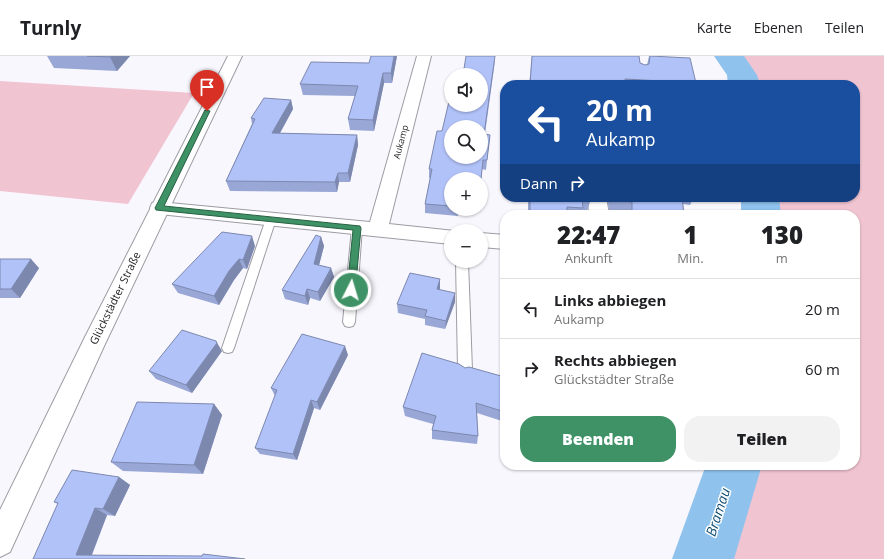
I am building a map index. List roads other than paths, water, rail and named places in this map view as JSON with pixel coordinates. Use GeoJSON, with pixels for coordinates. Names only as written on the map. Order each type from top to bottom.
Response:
{"type":"FeatureCollection","features":[{"type":"Feature","properties":{"kind":"street","name":"Glückstädter Straße"},"geometry":{"type":"LineString","coordinates":[[0,542],[159,208],[235,56]]}},
{"type":"Feature","properties":{"kind":"street","name":"Aukamp"},"geometry":{"type":"LineString","coordinates":[[378,229],[424,56]]}},
{"type":"Feature","properties":{"kind":"street"},"geometry":{"type":"LineString","coordinates":[[159,208],[444,236]]}},
{"type":"Feature","properties":{"kind":"street"},"geometry":{"type":"LineString","coordinates":[[488,241],[500,242]]}},
{"type":"Feature","properties":{"kind":"lane"},"geometry":{"type":"LineString","coordinates":[[228,348],[271,219]]}},
{"type":"Feature","properties":{"kind":"lane"},"geometry":{"type":"LineString","coordinates":[[349,322],[357,228]]}},
{"type":"Feature","properties":{"kind":"lane"},"geometry":{"type":"LineString","coordinates":[[462,268],[465,370]]}},
{"type":"Feature","properties":{"kind":"waterway","name":"Bramau"},"geometry":{"type":"LineString","coordinates":[[729,56],[742,75],[743,80]]}},
{"type":"Feature","properties":{"kind":"waterway","name":"Bramau"},"geometry":{"type":"LineString","coordinates":[[760,202],[761,210]]}},
{"type":"Feature","properties":{"kind":"waterway","name":"Bramau"},"geometry":{"type":"LineString","coordinates":[[703,559],[732,470]]}}]}
